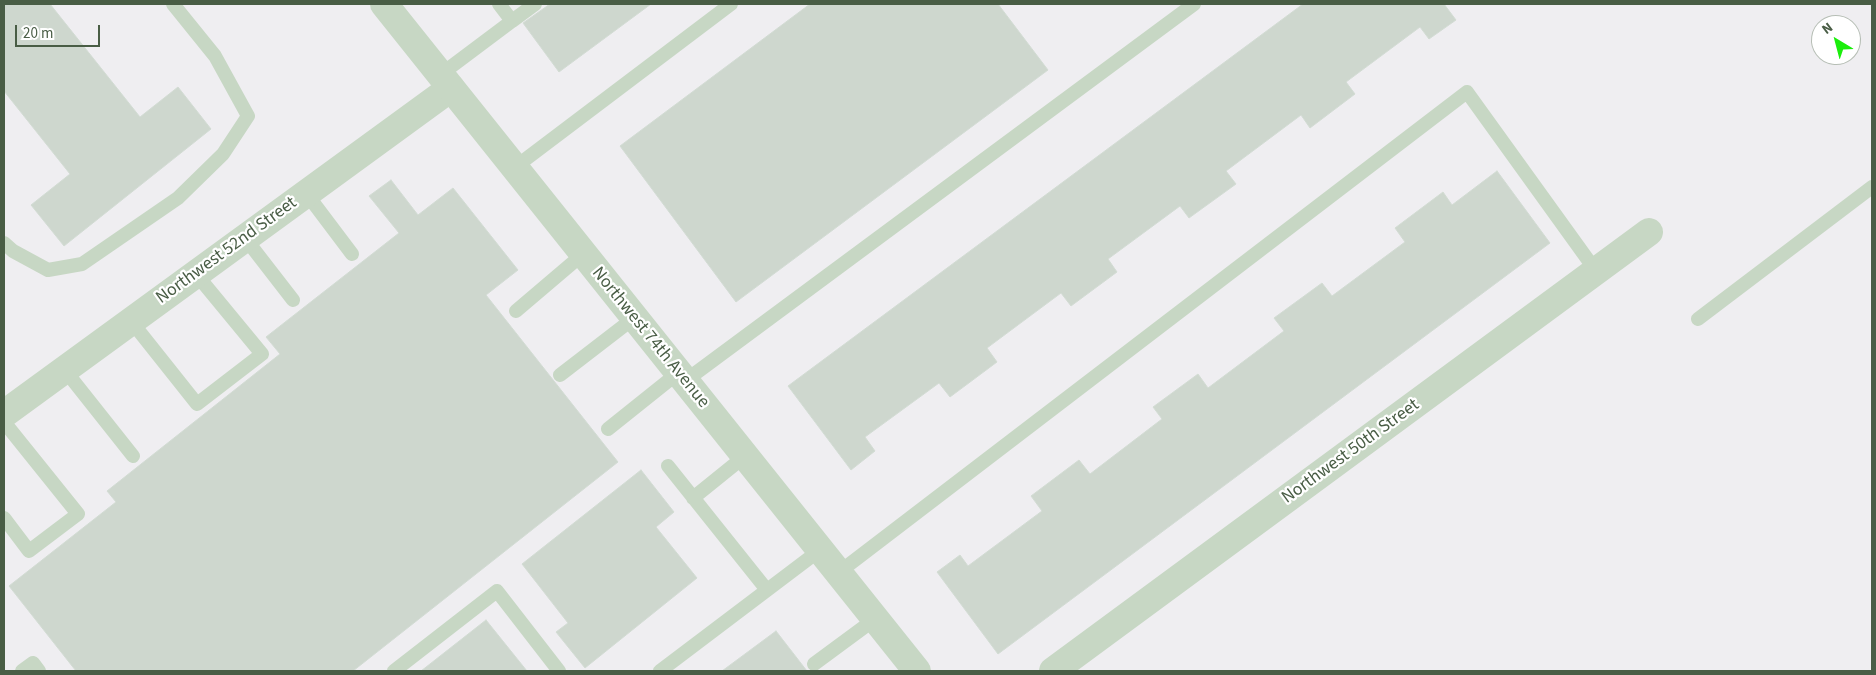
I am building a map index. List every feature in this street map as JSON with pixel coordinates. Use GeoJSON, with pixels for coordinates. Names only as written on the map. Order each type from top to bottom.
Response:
{"type":"FeatureCollection","features":[{"type":"Feature","properties":{"kind":"street","name":"Northwest 74th Avenue"},"geometry":{"type":"LineString","coordinates":[[384,4],[917,671]]}},
{"type":"Feature","properties":{"kind":"street","name":"Northwest 52nd Street"},"geometry":{"type":"LineString","coordinates":[[4,414],[306,194],[445,82]]}},
{"type":"Feature","properties":{"kind":"street","name":"Northwest 50th Street"},"geometry":{"type":"LineString","coordinates":[[1053,671],[1649,232]]}},
{"type":"Feature","properties":{"kind":"lane"},"geometry":{"type":"LineString","coordinates":[[4,243],[13,251],[48,270],[82,264],[178,198],[223,154],[248,116],[215,56],[173,4]]}},
{"type":"Feature","properties":{"kind":"lane"},"geometry":{"type":"LineString","coordinates":[[499,4],[512,21]]}},
{"type":"Feature","properties":{"kind":"lane"},"geometry":{"type":"LineString","coordinates":[[445,82],[512,21],[535,4]]}},
{"type":"Feature","properties":{"kind":"lane"},"geometry":{"type":"LineString","coordinates":[[514,168],[732,4]]}},
{"type":"Feature","properties":{"kind":"lane"},"geometry":{"type":"LineString","coordinates":[[608,429],[1194,4]]}},
{"type":"Feature","properties":{"kind":"lane"},"geometry":{"type":"LineString","coordinates":[[838,572],[1467,92],[1596,271]]}},
{"type":"Feature","properties":{"kind":"lane"},"geometry":{"type":"LineString","coordinates":[[1698,319],[1872,187]]}},
{"type":"Feature","properties":{"kind":"lane"},"geometry":{"type":"LineString","coordinates":[[306,194],[352,254]]}},
{"type":"Feature","properties":{"kind":"lane"},"geometry":{"type":"LineString","coordinates":[[245,238],[293,300]]}},
{"type":"Feature","properties":{"kind":"lane"},"geometry":{"type":"LineString","coordinates":[[516,312],[583,254]]}},
{"type":"Feature","properties":{"kind":"lane"},"geometry":{"type":"LineString","coordinates":[[131,321],[197,404],[262,354],[196,274]]}},
{"type":"Feature","properties":{"kind":"lane"},"geometry":{"type":"LineString","coordinates":[[560,375],[634,318]]}},
{"type":"Feature","properties":{"kind":"lane"},"geometry":{"type":"LineString","coordinates":[[64,370],[133,456]]}},
{"type":"Feature","properties":{"kind":"lane"},"geometry":{"type":"LineString","coordinates":[[4,422],[78,514],[29,551],[4,518]]}},
{"type":"Feature","properties":{"kind":"lane"},"geometry":{"type":"LineString","coordinates":[[693,498],[745,456]]}},
{"type":"Feature","properties":{"kind":"lane"},"geometry":{"type":"LineString","coordinates":[[668,466],[767,590]]}},
{"type":"Feature","properties":{"kind":"lane"},"geometry":{"type":"LineString","coordinates":[[660,671],[820,550]]}},
{"type":"Feature","properties":{"kind":"lane"},"geometry":{"type":"LineString","coordinates":[[394,671],[497,591],[559,671]]}},
{"type":"Feature","properties":{"kind":"lane"},"geometry":{"type":"LineString","coordinates":[[814,664],[875,619]]}},
{"type":"Feature","properties":{"kind":"lane"},"geometry":{"type":"LineString","coordinates":[[22,671],[33,663],[39,671]]}},
{"type":"Feature","properties":{"kind":"building"},"geometry":{"type":"Polygon","coordinates":[[[4,4],[50,4],[140,117],[178,87],[211,129],[64,246],[31,205],[70,174],[4,91],[4,4]]]}},
{"type":"Feature","properties":{"kind":"building"},"geometry":{"type":"Polygon","coordinates":[[[550,4],[651,4],[559,72],[523,23],[550,4]]]}},
{"type":"Feature","properties":{"kind":"building"},"geometry":{"type":"Polygon","coordinates":[[[810,4],[998,4],[1048,70],[736,302],[620,146],[810,4]]]}},
{"type":"Feature","properties":{"kind":"building"},"geometry":{"type":"Polygon","coordinates":[[[1303,4],[1444,4],[1456,20],[1429,39],[1420,27],[1346,82],[1355,94],[1310,128],[1301,115],[1226,171],[1236,184],[1189,218],[1180,206],[1108,259],[1117,272],[1071,306],[1061,293],[987,348],[997,362],[950,397],[939,383],[865,437],[875,451],[851,470],[788,386],[1303,4]]]}},
{"type":"Feature","properties":{"kind":"building"},"geometry":{"type":"Polygon","coordinates":[[[1497,171],[1550,243],[998,654],[937,572],[960,555],[968,566],[1042,511],[1031,496],[1079,460],[1090,474],[1162,419],[1153,407],[1198,374],[1208,388],[1284,331],[1274,318],[1322,283],[1332,296],[1405,242],[1395,228],[1443,192],[1452,205],[1497,171]]]}},
{"type":"Feature","properties":{"kind":"building"},"geometry":{"type":"Polygon","coordinates":[[[391,180],[418,215],[453,188],[518,270],[486,295],[618,462],[353,671],[76,671],[9,586],[116,502],[107,491],[280,354],[266,337],[399,233],[369,196],[391,180]]]}},
{"type":"Feature","properties":{"kind":"building"},"geometry":{"type":"Polygon","coordinates":[[[641,470],[674,512],[656,527],[697,578],[585,668],[556,632],[568,623],[522,564],[641,470]]]}},
{"type":"Feature","properties":{"kind":"building"},"geometry":{"type":"Polygon","coordinates":[[[486,620],[527,671],[421,671],[486,620]]]}},
{"type":"Feature","properties":{"kind":"building"},"geometry":{"type":"Polygon","coordinates":[[[776,631],[807,671],[722,671],[776,631]]]}}]}
